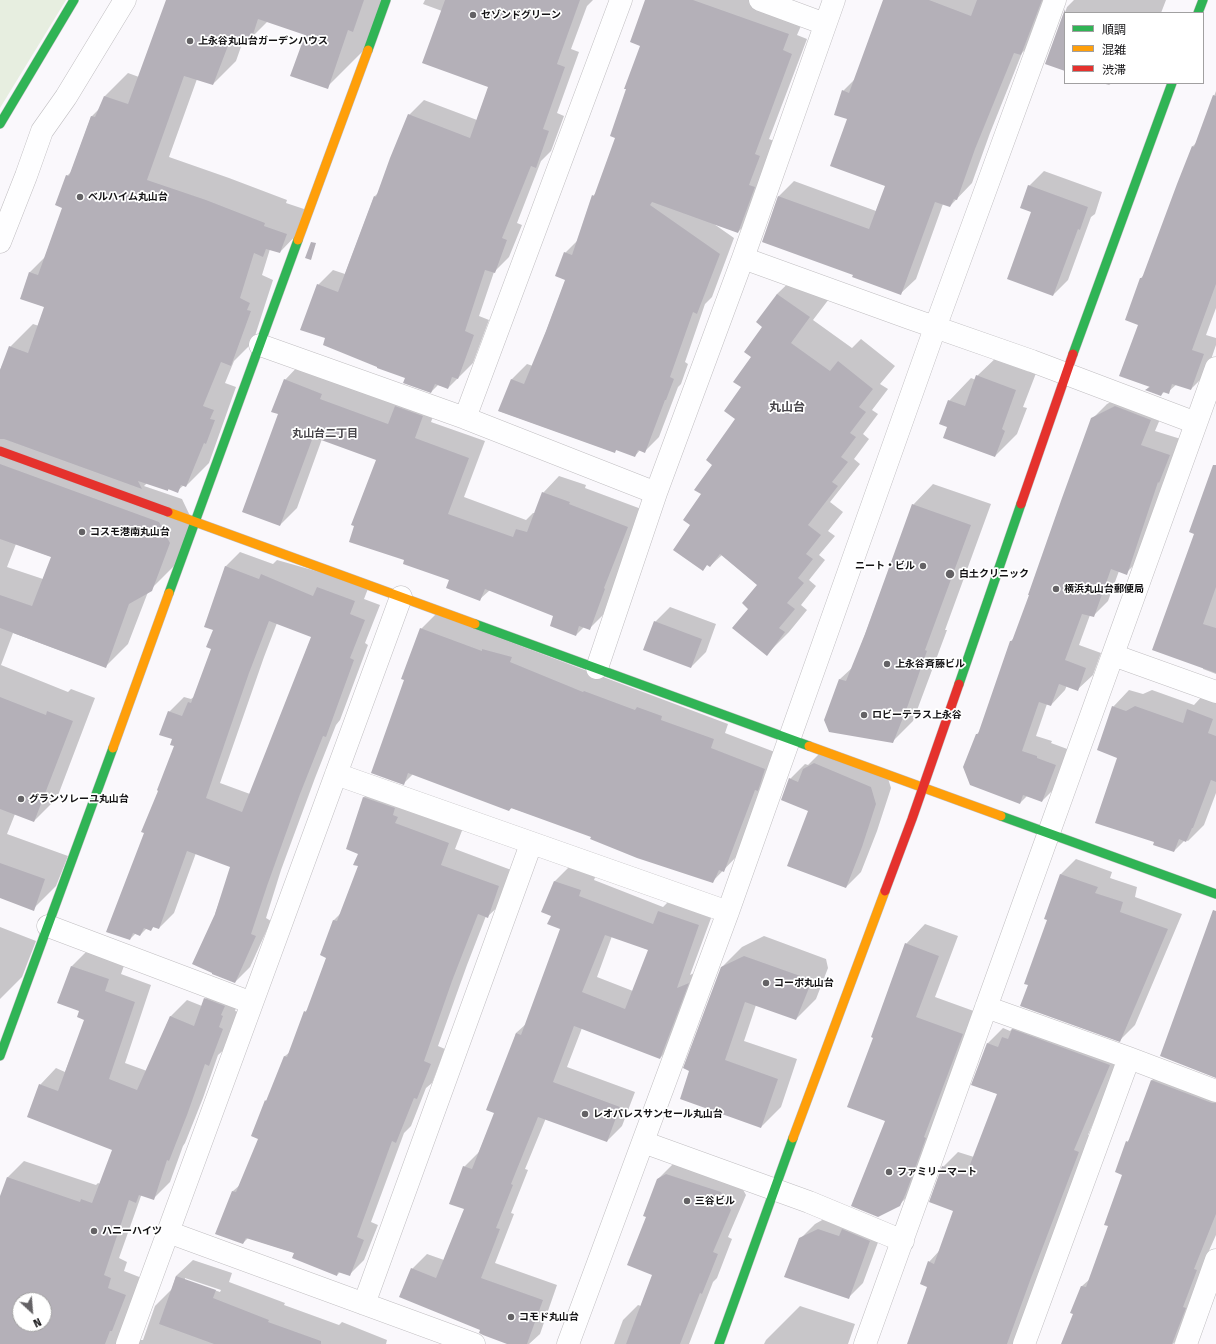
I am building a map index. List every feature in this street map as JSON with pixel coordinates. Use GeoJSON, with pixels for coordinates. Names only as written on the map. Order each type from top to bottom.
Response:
{"type":"FeatureCollection","features":[{"type":"Feature","properties":{"kind":"street"},"geometry":{"type":"LineString","coordinates":[[0,124],[74,0]]}},
{"type":"Feature","properties":{"kind":"street"},"geometry":{"type":"LineString","coordinates":[[0,242],[42,131],[66,97],[125,0]]}},
{"type":"Feature","properties":{"kind":"street"},"geometry":{"type":"LineString","coordinates":[[0,1056],[386,0]]}},
{"type":"Feature","properties":{"kind":"street"},"geometry":{"type":"LineString","coordinates":[[464,418],[621,0]]}},
{"type":"Feature","properties":{"kind":"street"},"geometry":{"type":"LineString","coordinates":[[760,0],[825,24]]}},
{"type":"Feature","properties":{"kind":"street"},"geometry":{"type":"LineString","coordinates":[[597,668],[656,493],[743,258],[834,0]]}},
{"type":"Feature","properties":{"kind":"street"},"geometry":{"type":"LineString","coordinates":[[568,1344],[728,912],[935,328],[1055,0]]}},
{"type":"Feature","properties":{"kind":"street"},"geometry":{"type":"LineString","coordinates":[[1198,12],[1203,0]]}},
{"type":"Feature","properties":{"kind":"street"},"geometry":{"type":"LineString","coordinates":[[719,1344],[774,1190],[923,787],[1066,374],[1172,84]]}},
{"type":"Feature","properties":{"kind":"street"},"geometry":{"type":"LineString","coordinates":[[743,258],[1066,374],[1196,423]]}},
{"type":"Feature","properties":{"kind":"street"},"geometry":{"type":"LineString","coordinates":[[260,345],[464,418],[656,493]]}},
{"type":"Feature","properties":{"kind":"street"},"geometry":{"type":"LineString","coordinates":[[865,1344],[1216,368]]}},
{"type":"Feature","properties":{"kind":"street"},"geometry":{"type":"LineString","coordinates":[[0,451],[1216,894]]}},
{"type":"Feature","properties":{"kind":"street"},"geometry":{"type":"LineString","coordinates":[[127,1344],[401,597]]}},
{"type":"Feature","properties":{"kind":"street"},"geometry":{"type":"LineString","coordinates":[[1113,655],[1216,692]]}},
{"type":"Feature","properties":{"kind":"street"},"geometry":{"type":"LineString","coordinates":[[336,774],[728,912]]}},
{"type":"Feature","properties":{"kind":"street"},"geometry":{"type":"LineString","coordinates":[[364,1304],[532,844]]}},
{"type":"Feature","properties":{"kind":"street"},"geometry":{"type":"LineString","coordinates":[[48,926],[252,1003]]}},
{"type":"Feature","properties":{"kind":"street"},"geometry":{"type":"LineString","coordinates":[[986,1007],[1216,1090]]}},
{"type":"Feature","properties":{"kind":"street"},"geometry":{"type":"LineString","coordinates":[[1024,1344],[1129,1058]]}},
{"type":"Feature","properties":{"kind":"street"},"geometry":{"type":"LineString","coordinates":[[643,1142],[809,1202],[903,1240]]}},
{"type":"Feature","properties":{"kind":"street"},"geometry":{"type":"LineString","coordinates":[[168,1232],[474,1344]]}},
{"type":"Feature","properties":{"kind":"street"},"geometry":{"type":"LineString","coordinates":[[1186,1344],[1216,1260]]}},
{"type":"Feature","properties":{"kind":"shaded area"},"geometry":{"type":"Polygon","coordinates":[[[0,0],[66,0],[0,108],[0,0]]]}},
{"type":"Feature","properties":{"kind":"building"},"geometry":{"type":"Polygon","coordinates":[[[166,0],[364,0],[353,32],[348,30],[328,89],[290,76],[305,35],[258,19],[250,44],[231,38],[213,85],[184,76],[147,180],[206,200],[265,223],[264,226],[287,234],[280,253],[266,249],[263,257],[254,253],[240,298],[250,303],[247,310],[251,311],[231,366],[221,362],[203,406],[214,410],[210,419],[215,420],[206,444],[204,443],[186,487],[181,485],[178,493],[138,481],[142,489],[4,439],[0,439],[0,370],[9,346],[28,353],[44,307],[20,299],[29,272],[38,275],[62,208],[55,205],[66,175],[69,176],[91,116],[95,117],[104,96],[128,104],[166,0]]]}},
{"type":"Feature","properties":{"kind":"building"},"geometry":{"type":"Polygon","coordinates":[[[445,0],[580,0],[557,64],[565,67],[543,129],[549,131],[536,168],[531,166],[502,238],[507,240],[495,273],[485,270],[465,331],[474,335],[458,379],[452,377],[448,389],[435,384],[431,393],[403,383],[405,378],[323,345],[325,338],[300,330],[317,284],[338,292],[374,196],[376,197],[408,114],[470,138],[488,87],[422,63],[445,0]]]}},
{"type":"Feature","properties":{"kind":"building"},"geometry":{"type":"Polygon","coordinates":[[[645,0],[693,0],[789,34],[783,50],[792,54],[755,154],[760,156],[749,185],[755,187],[738,233],[652,202],[650,205],[720,254],[697,314],[693,312],[670,377],[674,379],[645,453],[638,450],[635,457],[616,450],[615,453],[498,411],[511,379],[524,384],[565,280],[555,276],[564,252],[572,255],[592,195],[594,196],[615,138],[610,136],[626,89],[624,89],[640,46],[630,42],[645,0]]]}},
{"type":"Feature","properties":{"kind":"building"},"geometry":{"type":"Polygon","coordinates":[[[883,0],[929,0],[971,16],[977,0],[1042,0],[1021,55],[1014,53],[975,149],[957,200],[954,199],[950,207],[935,202],[901,295],[852,277],[853,275],[762,242],[778,196],[869,229],[885,186],[830,166],[847,119],[834,115],[842,90],[849,93],[883,0]]]}},
{"type":"Feature","properties":{"kind":"building"},"geometry":{"type":"Polygon","coordinates":[[[1065,9],[1064,71],[1045,64],[1065,9]]]}},
{"type":"Feature","properties":{"kind":"building"},"geometry":{"type":"Polygon","coordinates":[[[1213,95],[1216,96],[1216,284],[1192,350],[1204,354],[1191,390],[1172,384],[1169,394],[1163,392],[1161,396],[1145,390],[1150,387],[1119,376],[1138,325],[1125,320],[1140,278],[1142,278],[1177,184],[1192,146],[1194,147],[1213,95]]]}},
{"type":"Feature","properties":{"kind":"building"},"geometry":{"type":"Polygon","coordinates":[[[1028,185],[1088,207],[1080,230],[1078,229],[1053,296],[1007,279],[1031,212],[1020,208],[1028,185]]]}},
{"type":"Feature","properties":{"kind":"building"},"geometry":{"type":"Polygon","coordinates":[[[311,242],[316,243],[311,260],[305,258],[311,242]]]}},
{"type":"Feature","properties":{"kind":"building"},"geometry":{"type":"Polygon","coordinates":[[[777,294],[810,317],[791,343],[830,371],[838,361],[873,389],[859,407],[866,412],[850,433],[856,437],[841,457],[848,462],[832,482],[838,486],[808,525],[821,535],[806,554],[813,559],[798,578],[804,583],[787,603],[795,609],[779,628],[785,632],[767,656],[732,628],[748,609],[742,603],[757,585],[720,554],[710,567],[707,565],[703,571],[673,550],[690,525],[683,520],[701,494],[694,490],[712,465],[706,460],[735,419],[724,411],[741,387],[733,382],[751,357],[744,352],[762,327],[756,322],[777,294]]]}},
{"type":"Feature","properties":{"kind":"building"},"geometry":{"type":"Polygon","coordinates":[[[976,375],[1016,390],[1002,429],[1005,431],[995,457],[943,438],[947,427],[939,424],[948,400],[965,406],[976,375]]]}},
{"type":"Feature","properties":{"kind":"building"},"geometry":{"type":"Polygon","coordinates":[[[284,379],[322,394],[320,399],[388,424],[395,406],[423,416],[415,438],[469,458],[448,514],[513,537],[516,529],[527,532],[542,492],[570,502],[569,504],[628,527],[604,588],[605,589],[590,630],[579,626],[576,636],[550,626],[553,616],[485,589],[480,601],[446,588],[449,580],[403,564],[404,560],[349,542],[354,526],[351,525],[376,460],[313,437],[280,526],[242,512],[278,414],[271,412],[284,379]]]}},
{"type":"Feature","properties":{"kind":"building"},"geometry":{"type":"Polygon","coordinates":[[[1115,406],[1151,420],[1141,445],[1170,455],[1159,483],[1158,482],[1127,575],[1111,569],[1094,617],[1082,614],[1065,660],[1086,668],[1078,691],[1059,684],[1051,706],[1039,702],[1022,751],[1056,765],[1042,802],[1023,795],[1020,804],[970,785],[963,767],[976,734],[978,734],[1010,641],[1012,641],[1029,595],[1091,418],[1115,406]]]}},
{"type":"Feature","properties":{"kind":"building"},"geometry":{"type":"Polygon","coordinates":[[[0,464],[159,522],[170,543],[152,591],[129,604],[106,668],[0,628],[0,595],[32,606],[51,557],[0,539],[0,464]]]}},
{"type":"Feature","properties":{"kind":"building"},"geometry":{"type":"Polygon","coordinates":[[[1213,465],[1216,465],[1216,587],[1203,624],[1216,628],[1216,673],[1152,650],[1194,534],[1189,532],[1213,465]]]}},
{"type":"Feature","properties":{"kind":"building"},"geometry":{"type":"Polygon","coordinates":[[[912,504],[971,525],[925,650],[927,651],[908,705],[893,743],[829,732],[824,720],[839,679],[846,681],[865,634],[912,504]]]}},
{"type":"Feature","properties":{"kind":"building"},"geometry":{"type":"Polygon","coordinates":[[[225,566],[259,579],[261,574],[313,596],[317,587],[355,601],[350,614],[365,620],[350,658],[354,660],[326,737],[323,736],[300,794],[267,886],[251,934],[256,936],[235,983],[192,964],[215,914],[230,867],[187,851],[159,929],[153,927],[151,931],[144,928],[140,936],[133,933],[130,940],[106,932],[144,833],[141,832],[174,746],[170,745],[172,739],[159,735],[168,711],[182,716],[188,702],[191,703],[211,649],[206,647],[213,630],[204,627],[225,566]],[[269,621],[249,673],[206,798],[242,812],[311,637],[269,621]]]}},
{"type":"Feature","properties":{"kind":"building"},"geometry":{"type":"Polygon","coordinates":[[[654,621],[702,639],[691,668],[643,650],[654,621]]]}},
{"type":"Feature","properties":{"kind":"building"},"geometry":{"type":"Polygon","coordinates":[[[420,628],[482,651],[482,649],[512,657],[510,662],[583,692],[584,691],[635,710],[637,707],[662,716],[661,720],[714,739],[711,748],[765,769],[758,791],[755,790],[724,872],[719,870],[713,883],[637,858],[590,839],[591,837],[511,808],[509,811],[408,773],[404,785],[371,773],[404,680],[401,679],[420,628]]]}},
{"type":"Feature","properties":{"kind":"building"},"geometry":{"type":"Polygon","coordinates":[[[0,697],[46,715],[47,711],[73,721],[34,822],[0,809],[0,697]]]}},
{"type":"Feature","properties":{"kind":"building"},"geometry":{"type":"Polygon","coordinates":[[[1112,706],[1126,711],[1135,706],[1183,723],[1187,709],[1213,719],[1208,733],[1216,736],[1216,782],[1211,780],[1193,828],[1186,842],[1179,839],[1174,852],[1153,845],[1154,842],[1095,823],[1117,758],[1097,750],[1112,706]]]}},
{"type":"Feature","properties":{"kind":"building"},"geometry":{"type":"Polygon","coordinates":[[[814,763],[871,787],[876,804],[862,847],[846,888],[787,866],[808,811],[781,800],[789,778],[798,782],[803,769],[814,763]]]}},
{"type":"Feature","properties":{"kind":"building"},"geometry":{"type":"Polygon","coordinates":[[[363,797],[395,808],[393,815],[398,817],[395,823],[449,843],[441,865],[499,886],[488,918],[478,914],[452,981],[424,1061],[431,1064],[417,1099],[414,1098],[396,1143],[392,1141],[357,1237],[364,1240],[350,1276],[338,1272],[337,1276],[292,1258],[294,1253],[246,1238],[243,1244],[215,1234],[232,1191],[236,1192],[258,1139],[251,1136],[284,1056],[287,1057],[304,1011],[306,1012],[326,958],[320,955],[333,920],[337,921],[358,866],[353,865],[358,854],[346,849],[363,797]]]}},
{"type":"Feature","properties":{"kind":"building"},"geometry":{"type":"Polygon","coordinates":[[[0,863],[45,879],[34,911],[0,898],[0,863]]]}},
{"type":"Feature","properties":{"kind":"building"},"geometry":{"type":"Polygon","coordinates":[[[1060,874],[1098,887],[1095,893],[1123,902],[1120,912],[1168,929],[1120,1042],[1020,1006],[1028,985],[1024,984],[1047,920],[1044,919],[1060,874]]]}},
{"type":"Feature","properties":{"kind":"building"},"geometry":{"type":"Polygon","coordinates":[[[554,881],[581,890],[579,896],[653,924],[658,911],[699,925],[677,988],[689,983],[660,1059],[574,1026],[553,1082],[620,1107],[607,1142],[538,1117],[511,1184],[513,1185],[496,1228],[500,1229],[481,1278],[543,1300],[527,1344],[507,1344],[479,1333],[480,1330],[399,1297],[411,1268],[436,1278],[464,1209],[449,1204],[463,1166],[472,1169],[494,1113],[486,1110],[516,1033],[521,1035],[560,929],[547,924],[551,916],[541,912],[554,881]],[[605,935],[582,992],[625,1009],[648,950],[605,935]]]}},
{"type":"Feature","properties":{"kind":"building"},"geometry":{"type":"Polygon","coordinates":[[[1213,910],[1216,911],[1216,1078],[1160,1056],[1213,910]]]}},
{"type":"Feature","properties":{"kind":"building"},"geometry":{"type":"Polygon","coordinates":[[[905,943],[939,956],[916,1017],[963,1034],[900,1206],[878,1217],[851,1206],[885,1121],[847,1107],[873,1038],[871,1037],[905,943]]]}},
{"type":"Feature","properties":{"kind":"building"},"geometry":{"type":"Polygon","coordinates":[[[744,956],[806,978],[809,988],[796,1020],[745,1002],[725,1060],[778,1079],[761,1128],[680,1099],[689,1071],[683,1068],[721,967],[744,956]]]}},
{"type":"Feature","properties":{"kind":"building"},"geometry":{"type":"Polygon","coordinates":[[[71,966],[109,979],[105,991],[135,1002],[109,1079],[137,1090],[170,1016],[194,1026],[204,998],[225,1006],[221,1015],[223,1016],[219,1027],[223,1029],[209,1066],[205,1064],[169,1161],[167,1160],[154,1200],[139,1195],[136,1203],[129,1200],[104,1275],[111,1278],[108,1288],[126,1295],[112,1331],[110,1331],[105,1344],[0,1344],[0,1196],[7,1177],[80,1202],[81,1199],[92,1203],[112,1150],[27,1117],[39,1084],[58,1091],[84,1020],[77,1017],[79,1011],[57,1003],[71,966]]]}},
{"type":"Feature","properties":{"kind":"building"},"geometry":{"type":"Polygon","coordinates":[[[1012,1029],[1110,1065],[1074,1150],[1079,1152],[1007,1344],[907,1344],[927,1287],[920,1284],[928,1261],[934,1264],[953,1211],[929,1202],[942,1166],[966,1175],[997,1094],[971,1085],[987,1043],[998,1047],[1002,1037],[1008,1039],[1012,1029]]]}},
{"type":"Feature","properties":{"kind":"building"},"geometry":{"type":"Polygon","coordinates":[[[1151,1080],[1212,1103],[1216,1103],[1216,1214],[1194,1269],[1197,1270],[1183,1307],[1186,1308],[1172,1344],[1061,1344],[1073,1314],[1070,1313],[1081,1286],[1086,1287],[1108,1226],[1104,1225],[1122,1175],[1115,1172],[1151,1080]]]}},
{"type":"Feature","properties":{"kind":"building"},"geometry":{"type":"Polygon","coordinates":[[[666,1174],[721,1192],[731,1210],[713,1252],[718,1254],[702,1294],[700,1293],[680,1344],[626,1344],[652,1275],[627,1265],[646,1217],[643,1216],[657,1179],[666,1174]]]}},
{"type":"Feature","properties":{"kind":"building"},"geometry":{"type":"Polygon","coordinates":[[[818,1229],[839,1236],[842,1229],[870,1241],[849,1299],[784,1277],[799,1238],[818,1229]]]}},
{"type":"Feature","properties":{"kind":"building"},"geometry":{"type":"Polygon","coordinates":[[[176,1276],[216,1290],[213,1298],[269,1320],[268,1322],[321,1341],[321,1344],[214,1344],[159,1324],[176,1276]]]}},
{"type":"Feature","properties":{"kind":"traffic: fast"},"geometry":{"type":"LineString","coordinates":[[0,124],[74,0]]}},
{"type":"Feature","properties":{"kind":"traffic: fast"},"geometry":{"type":"LineString","coordinates":[[368,50],[386,0]]}},
{"type":"Feature","properties":{"kind":"traffic: fast"},"geometry":{"type":"LineString","coordinates":[[1198,12],[1203,0]]}},
{"type":"Feature","properties":{"kind":"traffic: fast"},"geometry":{"type":"LineString","coordinates":[[1073,354],[1172,84]]}},
{"type":"Feature","properties":{"kind":"traffic: fast"},"geometry":{"type":"LineString","coordinates":[[169,593],[298,240]]}},
{"type":"Feature","properties":{"kind":"traffic: fast"},"geometry":{"type":"LineString","coordinates":[[959,684],[1021,504]]}},
{"type":"Feature","properties":{"kind":"traffic: fast"},"geometry":{"type":"LineString","coordinates":[[475,624],[809,746]]}},
{"type":"Feature","properties":{"kind":"traffic: fast"},"geometry":{"type":"LineString","coordinates":[[0,1056],[113,748]]}},
{"type":"Feature","properties":{"kind":"traffic: fast"},"geometry":{"type":"LineString","coordinates":[[1001,816],[1216,894]]}},
{"type":"Feature","properties":{"kind":"traffic: fast"},"geometry":{"type":"LineString","coordinates":[[719,1344],[793,1138]]}},
{"type":"Feature","properties":{"kind":"traffic: slow"},"geometry":{"type":"LineString","coordinates":[[298,240],[368,50]]}},
{"type":"Feature","properties":{"kind":"traffic: slow"},"geometry":{"type":"LineString","coordinates":[[168,512],[475,624]]}},
{"type":"Feature","properties":{"kind":"traffic: slow"},"geometry":{"type":"LineString","coordinates":[[113,748],[169,593]]}},
{"type":"Feature","properties":{"kind":"traffic: slow"},"geometry":{"type":"LineString","coordinates":[[809,746],[1001,816]]}},
{"type":"Feature","properties":{"kind":"traffic: slow"},"geometry":{"type":"LineString","coordinates":[[793,1138],[885,891]]}},
{"type":"Feature","properties":{"kind":"traffic: jam"},"geometry":{"type":"LineString","coordinates":[[1021,504],[1073,354]]}},
{"type":"Feature","properties":{"kind":"traffic: jam"},"geometry":{"type":"LineString","coordinates":[[0,451],[168,512]]}},
{"type":"Feature","properties":{"kind":"traffic: jam"},"geometry":{"type":"LineString","coordinates":[[885,891],[959,684]]}},
{"type":"Feature","properties":{"kind":"place","name":"セゾンドグリーン"},"geometry":{"type":"Point","coordinates":[473,15]}},
{"type":"Feature","properties":{"kind":"place","name":"上永谷丸山台ガーデンハウス"},"geometry":{"type":"Point","coordinates":[190,41]}},
{"type":"Feature","properties":{"kind":"place","name":"ベルハイム丸山台"},"geometry":{"type":"Point","coordinates":[80,197]}},
{"type":"Feature","properties":{"kind":"place","name":"コスモ港南丸山台"},"geometry":{"type":"Point","coordinates":[82,532]}},
{"type":"Feature","properties":{"kind":"place","name":"ニート・ビル"},"geometry":{"type":"Point","coordinates":[923,566]}},
{"type":"Feature","properties":{"kind":"place","name":"白土クリニック"},"geometry":{"type":"Point","coordinates":[950,574]}},
{"type":"Feature","properties":{"kind":"place","name":"横浜丸山台郵便局"},"geometry":{"type":"Point","coordinates":[1056,589]}},
{"type":"Feature","properties":{"kind":"place","name":"上永谷斉藤ビル"},"geometry":{"type":"Point","coordinates":[887,664]}},
{"type":"Feature","properties":{"kind":"place","name":"ロビーテラス上永谷"},"geometry":{"type":"Point","coordinates":[864,715]}},
{"type":"Feature","properties":{"kind":"place","name":"グランソレーユ丸山台"},"geometry":{"type":"Point","coordinates":[21,799]}},
{"type":"Feature","properties":{"kind":"place","name":"コーポ丸山台"},"geometry":{"type":"Point","coordinates":[766,983]}},
{"type":"Feature","properties":{"kind":"place","name":"レオパレスサンセール丸山台"},"geometry":{"type":"Point","coordinates":[585,1114]}},
{"type":"Feature","properties":{"kind":"place","name":"ファミリーマート"},"geometry":{"type":"Point","coordinates":[889,1172]}},
{"type":"Feature","properties":{"kind":"place","name":"三谷ビル"},"geometry":{"type":"Point","coordinates":[687,1201]}},
{"type":"Feature","properties":{"kind":"place","name":"ハニーハイツ"},"geometry":{"type":"Point","coordinates":[94,1231]}},
{"type":"Feature","properties":{"kind":"place","name":"コモド丸山台"},"geometry":{"type":"Point","coordinates":[511,1317]}},
{"type":"Feature","properties":{"kind":"district","name":"丸山台"},"geometry":{"type":"Point","coordinates":[787,408]}},
{"type":"Feature","properties":{"kind":"district","name":"丸山台二丁目"},"geometry":{"type":"Point","coordinates":[325,434]}}]}
